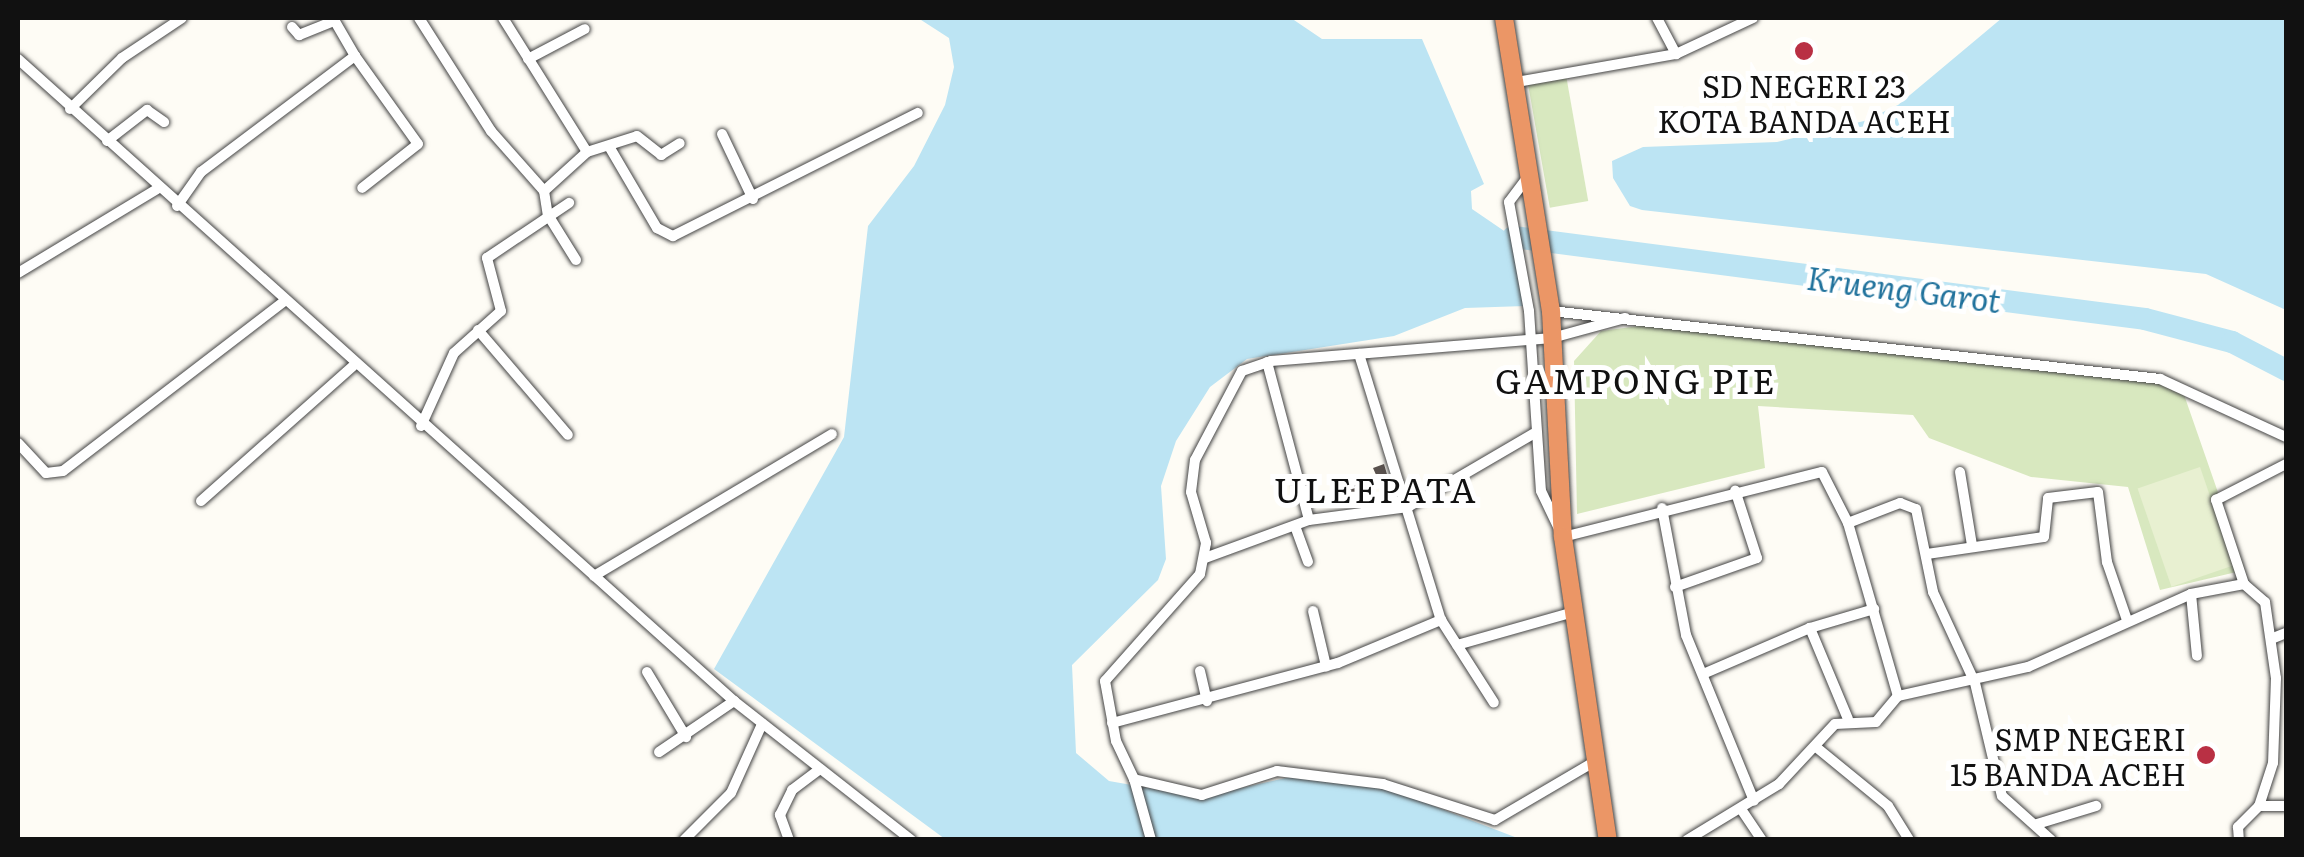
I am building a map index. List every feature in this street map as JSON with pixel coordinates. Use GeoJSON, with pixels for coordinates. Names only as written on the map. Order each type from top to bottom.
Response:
{"type":"FeatureCollection","features":[{"type":"Feature","properties":{"kind":"highway"},"geometry":{"type":"LineString","coordinates":[[1504,18],[1510,83],[1551,307],[1563,537],[1578,611],[1608,840]]}},
{"type":"Feature","properties":{"kind":"street"},"geometry":{"type":"LineString","coordinates":[[70,109],[122,58],[182,18]]}},
{"type":"Feature","properties":{"kind":"street"},"geometry":{"type":"LineString","coordinates":[[419,18],[490,131],[544,190]]}},
{"type":"Feature","properties":{"kind":"street"},"geometry":{"type":"LineString","coordinates":[[503,18],[587,152]]}},
{"type":"Feature","properties":{"kind":"street"},"geometry":{"type":"LineString","coordinates":[[1657,18],[1676,54]]}},
{"type":"Feature","properties":{"kind":"street"},"geometry":{"type":"LineString","coordinates":[[1510,83],[1676,54],[1754,18]]}},
{"type":"Feature","properties":{"kind":"street"},"geometry":{"type":"LineString","coordinates":[[292,26],[299,36],[333,19],[418,144],[362,188]]}},
{"type":"Feature","properties":{"kind":"street"},"geometry":{"type":"LineString","coordinates":[[528,58],[585,29]]}},
{"type":"Feature","properties":{"kind":"street"},"geometry":{"type":"LineString","coordinates":[[178,206],[201,172],[356,56]]}},
{"type":"Feature","properties":{"kind":"street"},"geometry":{"type":"LineString","coordinates":[[18,60],[156,189],[734,701],[910,840]]}},
{"type":"Feature","properties":{"kind":"street"},"geometry":{"type":"LineString","coordinates":[[106,141],[147,110],[164,122]]}},
{"type":"Feature","properties":{"kind":"street"},"geometry":{"type":"LineString","coordinates":[[610,148],[667,236],[753,198],[918,113]]}},
{"type":"Feature","properties":{"kind":"street"},"geometry":{"type":"LineString","coordinates":[[722,134],[753,198]]}},
{"type":"Feature","properties":{"kind":"street"},"geometry":{"type":"LineString","coordinates":[[576,260],[548,214],[544,190],[548,179],[587,152],[644,137],[661,155],[680,143]]}},
{"type":"Feature","properties":{"kind":"street"},"geometry":{"type":"LineString","coordinates":[[1527,178],[1511,194],[1529,311],[1533,434],[1545,508],[1563,537],[1662,508],[1822,472],[1848,524],[1898,696]]}},
{"type":"Feature","properties":{"kind":"street"},"geometry":{"type":"LineString","coordinates":[[18,273],[156,189]]}},
{"type":"Feature","properties":{"kind":"street"},"geometry":{"type":"LineString","coordinates":[[421,426],[454,352],[501,311],[486,258],[548,214],[569,204]]}},
{"type":"Feature","properties":{"kind":"street"},"geometry":{"type":"LineString","coordinates":[[18,443],[46,473],[63,471],[283,302]]}},
{"type":"Feature","properties":{"kind":"street"},"geometry":{"type":"LineString","coordinates":[[1551,307],[2160,379],[2286,436]]}},
{"type":"Feature","properties":{"kind":"street"},"geometry":{"type":"LineString","coordinates":[[1205,558],[1192,492],[1195,460],[1230,382],[1266,362],[1529,335],[1552,338],[1625,318]]}},
{"type":"Feature","properties":{"kind":"street"},"geometry":{"type":"LineString","coordinates":[[478,330],[568,435]]}},
{"type":"Feature","properties":{"kind":"street"},"geometry":{"type":"LineString","coordinates":[[1358,354],[1441,620],[1494,703]]}},
{"type":"Feature","properties":{"kind":"street"},"geometry":{"type":"LineString","coordinates":[[1266,362],[1309,520]]}},
{"type":"Feature","properties":{"kind":"street"},"geometry":{"type":"LineString","coordinates":[[201,502],[354,366]]}},
{"type":"Feature","properties":{"kind":"street"},"geometry":{"type":"LineString","coordinates":[[594,576],[832,434]]}},
{"type":"Feature","properties":{"kind":"street"},"geometry":{"type":"LineString","coordinates":[[1151,840],[1112,723],[1106,679],[1153,633],[1205,558],[1309,520],[1408,507],[1533,434]]}},
{"type":"Feature","properties":{"kind":"street"},"geometry":{"type":"LineString","coordinates":[[2239,840],[2238,827],[2259,806],[2273,763],[2271,640],[2265,602],[2244,584],[2216,500],[2286,464]]}},
{"type":"Feature","properties":{"kind":"street"},"geometry":{"type":"LineString","coordinates":[[1960,472],[1972,545]]}},
{"type":"Feature","properties":{"kind":"street"},"geometry":{"type":"LineString","coordinates":[[1675,587],[1757,558],[1735,490]]}},
{"type":"Feature","properties":{"kind":"street"},"geometry":{"type":"LineString","coordinates":[[1927,554],[2044,538],[2048,498],[2098,492],[2127,620]]}},
{"type":"Feature","properties":{"kind":"street"},"geometry":{"type":"LineString","coordinates":[[1848,524],[1910,504],[1920,516],[1933,592],[1975,683],[2002,796],[2050,840]]}},
{"type":"Feature","properties":{"kind":"street"},"geometry":{"type":"LineString","coordinates":[[1662,508],[1675,587],[1702,674],[1754,801]]}},
{"type":"Feature","properties":{"kind":"street"},"geometry":{"type":"LineString","coordinates":[[1295,526],[1308,562]]}},
{"type":"Feature","properties":{"kind":"street"},"geometry":{"type":"LineString","coordinates":[[1688,840],[1743,812],[1816,747],[1827,729],[1848,719],[1881,720],[1898,696],[1975,683],[2191,594],[2244,584]]}},
{"type":"Feature","properties":{"kind":"street"},"geometry":{"type":"LineString","coordinates":[[2191,594],[2197,656]]}},
{"type":"Feature","properties":{"kind":"street"},"geometry":{"type":"LineString","coordinates":[[1702,674],[1810,628],[1874,609]]}},
{"type":"Feature","properties":{"kind":"street"},"geometry":{"type":"LineString","coordinates":[[1314,611],[1326,666]]}},
{"type":"Feature","properties":{"kind":"street"},"geometry":{"type":"LineString","coordinates":[[1458,645],[1578,611]]}},
{"type":"Feature","properties":{"kind":"street"},"geometry":{"type":"LineString","coordinates":[[1112,723],[1207,701],[1326,666],[1441,620]]}},
{"type":"Feature","properties":{"kind":"street"},"geometry":{"type":"LineString","coordinates":[[1810,628],[1848,719]]}},
{"type":"Feature","properties":{"kind":"street"},"geometry":{"type":"LineString","coordinates":[[2271,640],[2286,633]]}},
{"type":"Feature","properties":{"kind":"street"},"geometry":{"type":"LineString","coordinates":[[1200,671],[1207,701]]}},
{"type":"Feature","properties":{"kind":"street"},"geometry":{"type":"LineString","coordinates":[[646,672],[686,737]]}},
{"type":"Feature","properties":{"kind":"street"},"geometry":{"type":"LineString","coordinates":[[659,752],[734,701]]}},
{"type":"Feature","properties":{"kind":"street"},"geometry":{"type":"LineString","coordinates":[[684,840],[731,793],[762,724]]}},
{"type":"Feature","properties":{"kind":"street"},"geometry":{"type":"LineString","coordinates":[[1816,747],[1877,794],[1909,840]]}},
{"type":"Feature","properties":{"kind":"street"},"geometry":{"type":"LineString","coordinates":[[1134,780],[1216,796],[1277,770],[1296,772],[1383,784],[1495,820],[1599,759]]}},
{"type":"Feature","properties":{"kind":"street"},"geometry":{"type":"LineString","coordinates":[[789,840],[780,814],[792,790],[820,769]]}},
{"type":"Feature","properties":{"kind":"street"},"geometry":{"type":"LineString","coordinates":[[2036,824],[2096,806]]}},
{"type":"Feature","properties":{"kind":"street"},"geometry":{"type":"LineString","coordinates":[[2259,806],[2286,806]]}},
{"type":"Feature","properties":{"kind":"street"},"geometry":{"type":"LineString","coordinates":[[1743,812],[1762,840]]}},
{"type":"Feature","properties":{"kind":"green space"},"geometry":{"type":"Polygon","coordinates":[[[1566,75],[1588,201],[1550,208],[1528,82],[1566,75]]]}},
{"type":"Feature","properties":{"kind":"green space"},"geometry":{"type":"Polygon","coordinates":[[[1647,325],[2181,386],[2245,570],[2160,590],[2128,487],[2031,477],[1929,438],[1913,415],[1758,406],[1765,468],[1577,514],[1574,361],[1601,331],[1647,325]]]}},
{"type":"Feature","properties":{"kind":"green space"},"geometry":{"type":"Polygon","coordinates":[[[2200,467],[2234,565],[2171,587],[2138,488],[2200,467]]]}},
{"type":"Feature","properties":{"kind":"water"},"geometry":{"type":"Polygon","coordinates":[[[918,18],[1291,18],[1322,39],[1422,39],[1484,184],[1471,191],[1472,209],[1513,237],[1525,306],[1465,308],[1394,336],[1247,359],[1210,387],[1176,441],[1161,486],[1166,559],[1158,580],[1072,665],[1076,753],[1109,781],[1200,797],[1290,777],[1392,790],[1520,839],[945,839],[714,669],[844,437],[868,226],[914,166],[945,105],[954,67],[949,38],[918,18]]]}},
{"type":"Feature","properties":{"kind":"water"},"geometry":{"type":"Polygon","coordinates":[[[2002,18],[2286,18],[2286,310],[2206,274],[1642,210],[1630,206],[1613,178],[1612,161],[1643,147],[1777,142],[1864,121],[1898,105],[2002,18]]]}},
{"type":"Feature","properties":{"kind":"building"},"geometry":{"type":"Polygon","coordinates":[[[1384,464],[1389,481],[1374,486],[1376,502],[1347,506],[1343,482],[1377,477],[1373,468],[1384,464]]]}},
{"type":"Feature","properties":{"kind":"waterway","name":"Krueng Garot"},"geometry":{"type":"LineString","coordinates":[[1513,237],[2145,319],[2232,342],[2286,370]]}},
{"type":"Feature","properties":{"kind":"place","name":"SD NEGERI 23 KOTA BANDA ACEH"},"geometry":{"type":"Point","coordinates":[1804,51]}},
{"type":"Feature","properties":{"kind":"place","name":"SMP NEGERI 15 BANDA ACEH"},"geometry":{"type":"Point","coordinates":[2206,755]}},
{"type":"Feature","properties":{"kind":"district","name":"GAMPONG PIE"},"geometry":{"type":"Point","coordinates":[1636,379]}},
{"type":"Feature","properties":{"kind":"district","name":"ULEEPATA"},"geometry":{"type":"Point","coordinates":[1376,488]}}]}
